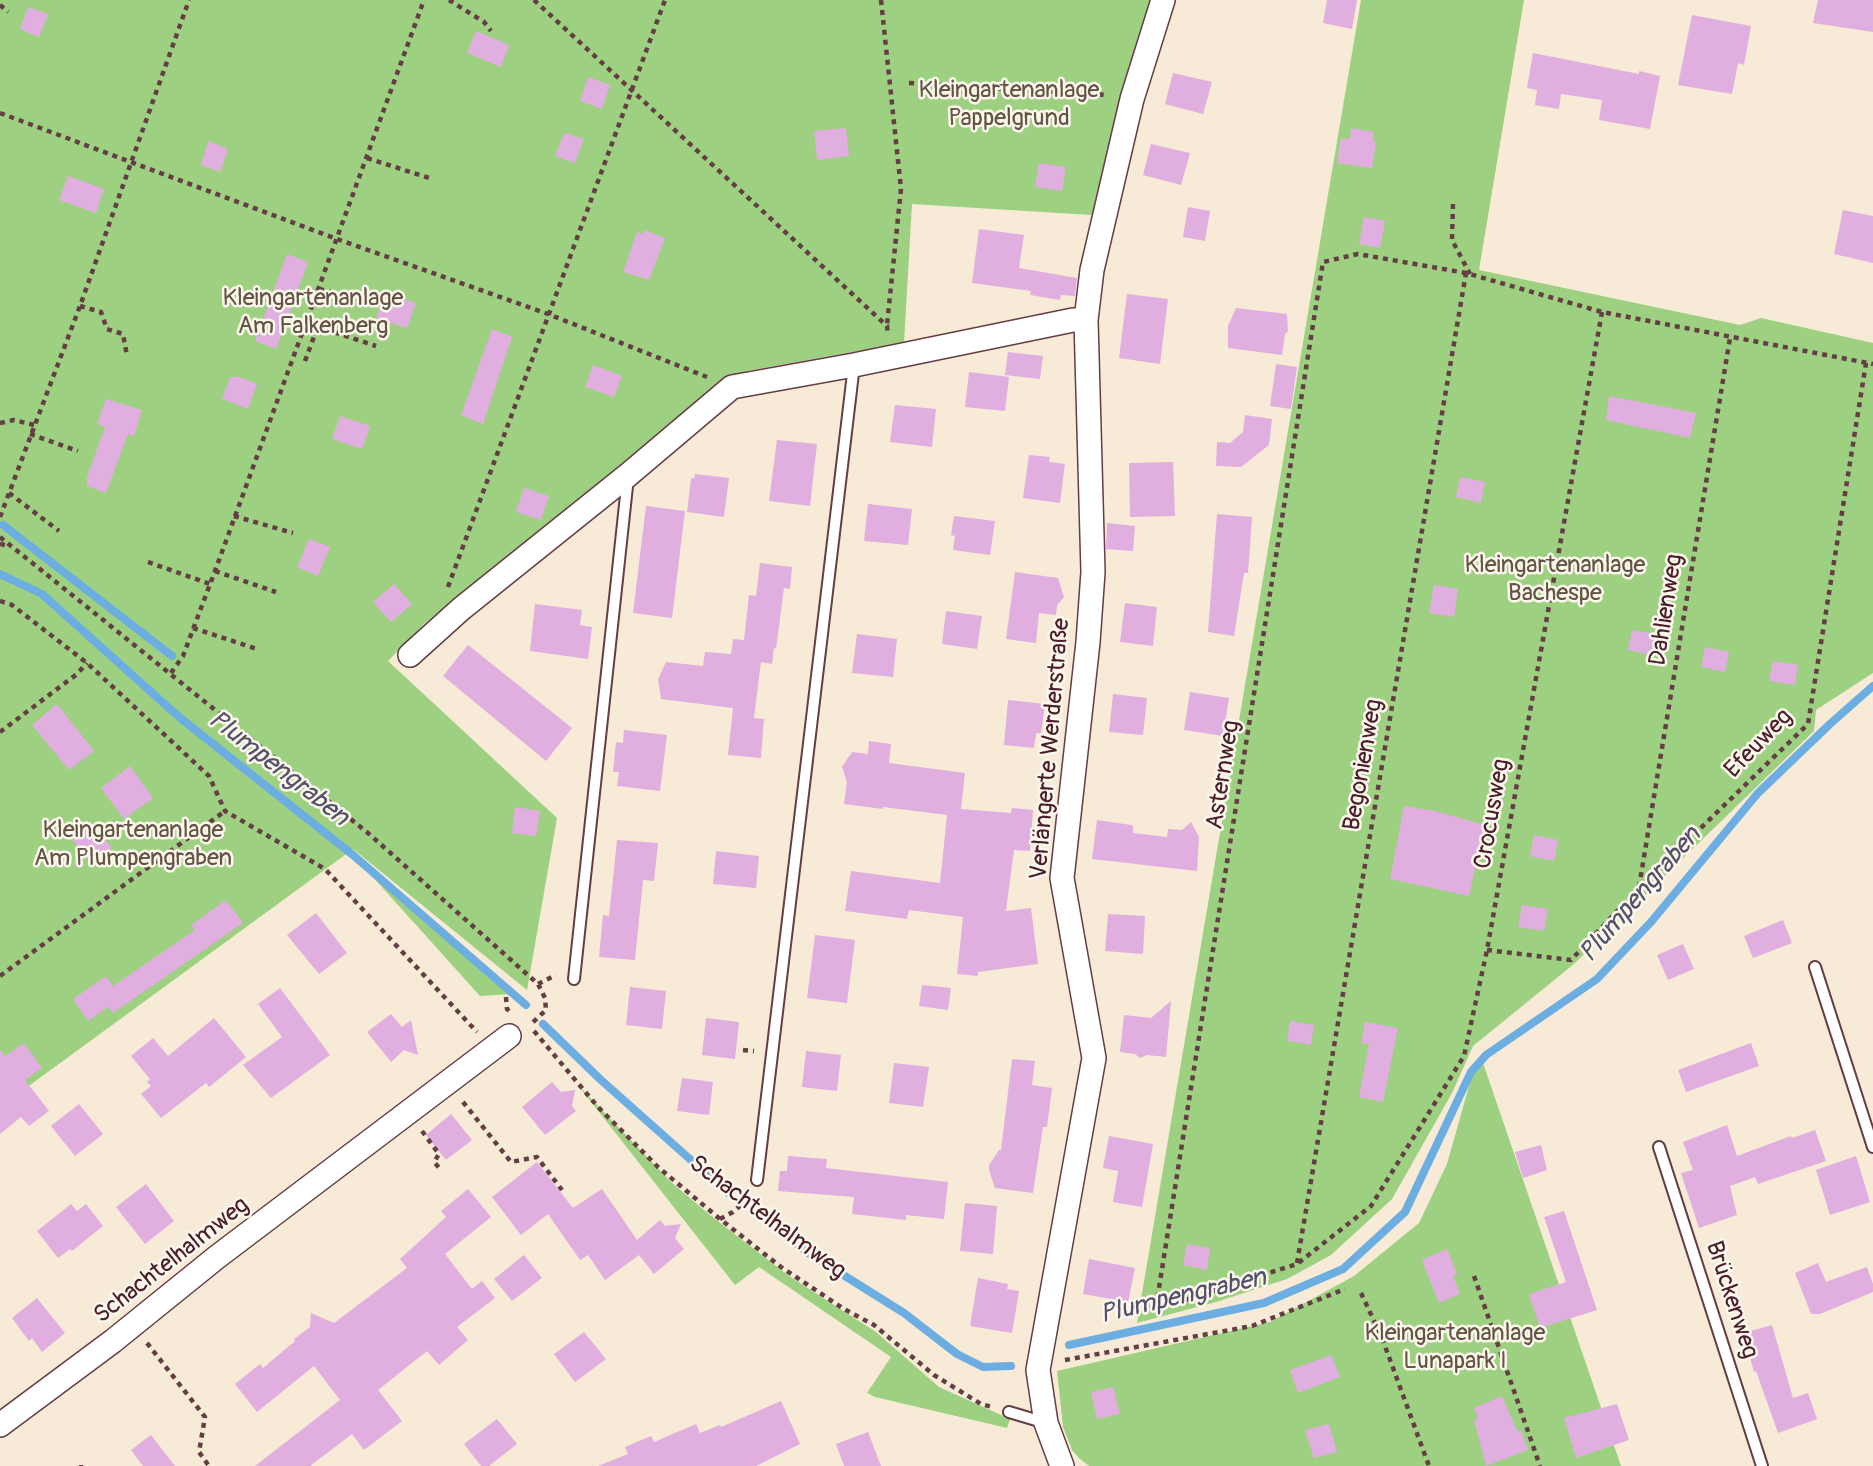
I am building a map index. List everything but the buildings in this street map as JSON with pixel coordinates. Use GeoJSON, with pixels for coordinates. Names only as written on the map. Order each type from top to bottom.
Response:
{"type":"FeatureCollection","features":[{"type":"Feature","properties":{"kind":"street","name":"Verlängerte Werderstraße"},"geometry":{"type":"LineString","coordinates":[[1062,1466],[1046,1423],[1039,1365],[1094,1058],[1062,878],[1093,572],[1086,320],[1092,270],[1132,99],[1163,0]]}},
{"type":"Feature","properties":{"kind":"street"},"geometry":{"type":"LineString","coordinates":[[410,655],[461,609],[628,475],[732,387],[1073,320],[1086,320]]}},
{"type":"Feature","properties":{"kind":"street","name":"Schachtelhalmweg"},"geometry":{"type":"LineString","coordinates":[[0,1425],[501,1042]]}},
{"type":"Feature","properties":{"kind":"lane"},"geometry":{"type":"LineString","coordinates":[[757,1180],[854,365]]}},
{"type":"Feature","properties":{"kind":"lane"},"geometry":{"type":"LineString","coordinates":[[574,979],[628,475]]}},
{"type":"Feature","properties":{"kind":"lane"},"geometry":{"type":"LineString","coordinates":[[1815,967],[1873,1147]]}},
{"type":"Feature","properties":{"kind":"lane","name":"Brückenweg"},"geometry":{"type":"LineString","coordinates":[[1659,1147],[1762,1466]]}},
{"type":"Feature","properties":{"kind":"lane"},"geometry":{"type":"LineString","coordinates":[[1009,1412],[1046,1423]]}},
{"type":"Feature","properties":{"kind":"path"},"geometry":{"type":"LineString","coordinates":[[0,517],[80,306],[189,0]]}},
{"type":"Feature","properties":{"kind":"path"},"geometry":{"type":"LineString","coordinates":[[0,537],[171,673],[183,656],[215,571],[424,0]]}},
{"type":"Feature","properties":{"kind":"path"},"geometry":{"type":"LineString","coordinates":[[449,0],[484,22],[491,32]]}},
{"type":"Feature","properties":{"kind":"path"},"geometry":{"type":"LineString","coordinates":[[534,0],[887,326]]}},
{"type":"Feature","properties":{"kind":"path"},"geometry":{"type":"LineString","coordinates":[[461,609],[446,600],[448,588],[665,0]]}},
{"type":"Feature","properties":{"kind":"path"},"geometry":{"type":"LineString","coordinates":[[881,0],[901,189],[887,326],[891,357]]}},
{"type":"Feature","properties":{"kind":"path"},"geometry":{"type":"LineString","coordinates":[[0,5],[8,12]]}},
{"type":"Feature","properties":{"kind":"path"},"geometry":{"type":"LineString","coordinates":[[909,83],[1132,99]]}},
{"type":"Feature","properties":{"kind":"path"},"geometry":{"type":"LineString","coordinates":[[0,113],[337,239],[548,314],[732,387]]}},
{"type":"Feature","properties":{"kind":"path"},"geometry":{"type":"LineString","coordinates":[[367,158],[432,179]]}},
{"type":"Feature","properties":{"kind":"path"},"geometry":{"type":"LineString","coordinates":[[1453,204],[1452,240],[1468,274],[1602,312],[1873,364]]}},
{"type":"Feature","properties":{"kind":"path","name":"Asternweg"},"geometry":{"type":"LineString","coordinates":[[1297,1264],[1179,1302],[1158,1294],[1323,262],[1358,254],[1468,274]]}},
{"type":"Feature","properties":{"kind":"path","name":"Begonienweg"},"geometry":{"type":"LineString","coordinates":[[1297,1264],[1468,274]]}},
{"type":"Feature","properties":{"kind":"path"},"geometry":{"type":"LineString","coordinates":[[319,289],[381,304]]}},
{"type":"Feature","properties":{"kind":"path"},"geometry":{"type":"LineString","coordinates":[[80,306],[101,312],[107,329],[122,334],[127,356]]}},
{"type":"Feature","properties":{"kind":"path","name":"Crocusweg"},"geometry":{"type":"LineString","coordinates":[[1297,1264],[1371,1206],[1464,1056],[1487,950],[1602,312]]}},
{"type":"Feature","properties":{"kind":"path"},"geometry":{"type":"LineString","coordinates":[[306,323],[376,346]]}},
{"type":"Feature","properties":{"kind":"path"},"geometry":{"type":"LineString","coordinates":[[305,361],[318,326]]}},
{"type":"Feature","properties":{"kind":"path","name":"Dahlienweg"},"geometry":{"type":"LineString","coordinates":[[1639,888],[1730,338]]}},
{"type":"Feature","properties":{"kind":"path","name":"Efeuweg"},"geometry":{"type":"LineString","coordinates":[[1487,950],[1572,960],[1639,888],[1808,724],[1866,363]]}},
{"type":"Feature","properties":{"kind":"path"},"geometry":{"type":"LineString","coordinates":[[0,423],[14,420],[34,425]]}},
{"type":"Feature","properties":{"kind":"path"},"geometry":{"type":"LineString","coordinates":[[30,434],[78,451]]}},
{"type":"Feature","properties":{"kind":"path"},"geometry":{"type":"LineString","coordinates":[[9,493],[59,531]]}},
{"type":"Feature","properties":{"kind":"path"},"geometry":{"type":"LineString","coordinates":[[234,516],[293,533]]}},
{"type":"Feature","properties":{"kind":"path"},"geometry":{"type":"LineString","coordinates":[[0,544],[11,546]]}},
{"type":"Feature","properties":{"kind":"path"},"geometry":{"type":"LineString","coordinates":[[148,562],[210,584]]}},
{"type":"Feature","properties":{"kind":"path"},"geometry":{"type":"LineString","coordinates":[[215,571],[276,592]]}},
{"type":"Feature","properties":{"kind":"path"},"geometry":{"type":"LineString","coordinates":[[0,601],[12,605],[87,663],[209,776],[225,811],[325,869],[501,1042]]}},
{"type":"Feature","properties":{"kind":"path"},"geometry":{"type":"LineString","coordinates":[[193,628],[257,649]]}},
{"type":"Feature","properties":{"kind":"path"},"geometry":{"type":"LineString","coordinates":[[0,732],[77,674],[87,663]]}},
{"type":"Feature","properties":{"kind":"path","name":"Schachtelhalmweg"},"geometry":{"type":"LineString","coordinates":[[171,673],[368,833],[538,984],[545,998],[546,1010],[531,1025],[537,1037],[598,1107],[658,1167],[781,1267],[844,1309],[874,1325],[934,1375],[981,1404],[1009,1412]]}},
{"type":"Feature","properties":{"kind":"path"},"geometry":{"type":"LineString","coordinates":[[0,976],[225,811]]}},
{"type":"Feature","properties":{"kind":"path"},"geometry":{"type":"LineString","coordinates":[[506,997],[507,1009]]}},
{"type":"Feature","properties":{"kind":"path"},"geometry":{"type":"LineString","coordinates":[[460,1098],[511,1163],[537,1157],[562,1190]]}},
{"type":"Feature","properties":{"kind":"path"},"geometry":{"type":"LineString","coordinates":[[418,1125],[439,1154],[434,1162],[442,1171]]}},
{"type":"Feature","properties":{"kind":"path"},"geometry":{"type":"LineString","coordinates":[[720,1219],[733,1212],[755,1192],[757,1180]]}},
{"type":"Feature","properties":{"kind":"path"},"geometry":{"type":"LineString","coordinates":[[1474,1276],[1540,1466]]}},
{"type":"Feature","properties":{"kind":"path"},"geometry":{"type":"LineString","coordinates":[[1039,1365],[1252,1326],[1345,1289]]}},
{"type":"Feature","properties":{"kind":"path"},"geometry":{"type":"LineString","coordinates":[[1362,1293],[1382,1338],[1429,1466]]}},
{"type":"Feature","properties":{"kind":"path"},"geometry":{"type":"LineString","coordinates":[[145,1339],[205,1417],[199,1452],[209,1466]]}},
{"type":"Feature","properties":{"kind":"green space","name":"Kleingartenanlage Am Falkenberg"},"geometry":{"type":"Polygon","coordinates":[[[0,0],[1151,0],[1129,68],[1092,215],[912,204],[904,343],[746,371],[581,498],[449,608],[446,606],[388,661],[557,818],[527,990],[353,849],[0,1107],[0,0]]]}},
{"type":"Feature","properties":{"kind":"green space","name":"Kleingartenanlage Bachespe"},"geometry":{"type":"Polygon","coordinates":[[[1361,0],[1524,0],[1479,270],[1740,325],[1761,318],[1873,343],[1873,673],[1816,710],[1814,731],[1574,964],[1473,1046],[1452,1093],[1392,1199],[1331,1255],[1287,1279],[1137,1323],[1361,0]]]}},
{"type":"Feature","properties":{"kind":"green space"},"geometry":{"type":"Polygon","coordinates":[[[353,855],[513,994],[480,996],[353,855]]]}},
{"type":"Feature","properties":{"kind":"green space","name":"Kleingartenanlage Lunapark I"},"geometry":{"type":"Polygon","coordinates":[[[1482,1060],[1621,1466],[1089,1466],[1079,1458],[1072,1450],[1063,1427],[1057,1371],[1270,1322],[1354,1276],[1419,1223],[1447,1164],[1471,1079],[1482,1060]]]}},
{"type":"Feature","properties":{"kind":"green space"},"geometry":{"type":"Polygon","coordinates":[[[577,1084],[671,1182],[710,1215],[789,1276],[876,1332],[939,1387],[1010,1419],[1007,1428],[867,1393],[891,1357],[759,1267],[735,1285],[577,1084]]]}},
{"type":"Feature","properties":{"kind":"waterway"},"geometry":{"type":"LineString","coordinates":[[3,525],[172,656]]}},
{"type":"Feature","properties":{"kind":"waterway","name":"Plumpengraben"},"geometry":{"type":"LineString","coordinates":[[0,574],[42,594],[179,717],[353,855],[526,1005]]}},
{"type":"Feature","properties":{"kind":"waterway","name":"Plumpengraben"},"geometry":{"type":"LineString","coordinates":[[1069,1345],[1264,1303],[1343,1269],[1405,1212],[1471,1072],[1486,1055],[1597,979],[1651,922],[1758,793],[1873,686]]}},
{"type":"Feature","properties":{"kind":"waterway","name":"Plumpengraben"},"geometry":{"type":"LineString","coordinates":[[543,1024],[601,1080],[728,1193]]}},
{"type":"Feature","properties":{"kind":"waterway","name":"Plumpengraben"},"geometry":{"type":"LineString","coordinates":[[762,1215],[805,1251],[904,1313],[957,1354],[983,1367],[1011,1366]]}},
{"type":"Feature","properties":{"kind":"park label","name":"Kleingartenanlage Pappelgrund"},"geometry":{"type":"Point","coordinates":[1009,105]}},
{"type":"Feature","properties":{"kind":"park label","name":"Kleingartenanlage Am Plumpengraben"},"geometry":{"type":"Point","coordinates":[133,845]}}]}
